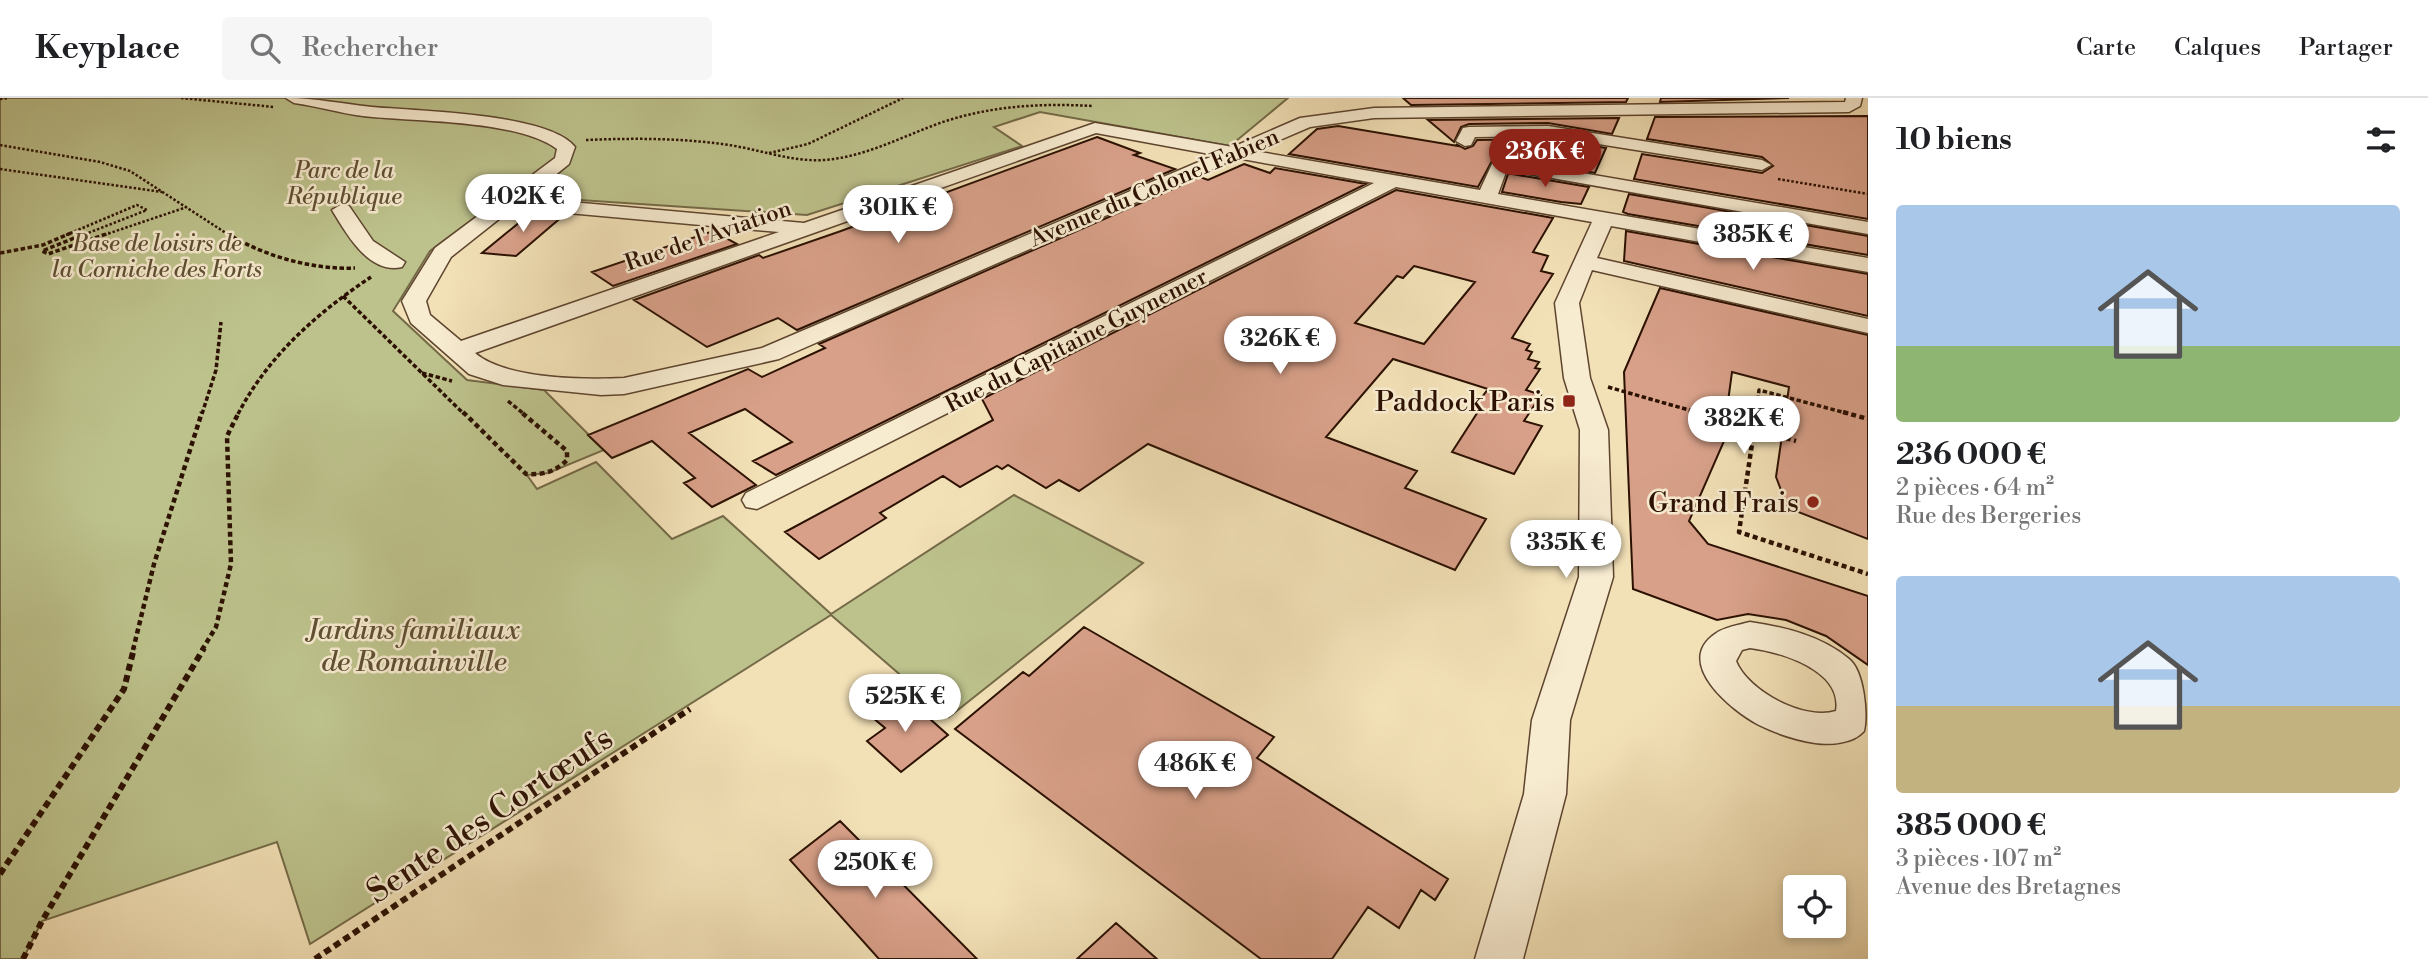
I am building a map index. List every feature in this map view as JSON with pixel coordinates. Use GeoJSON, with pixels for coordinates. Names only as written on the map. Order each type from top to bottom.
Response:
{"type":"FeatureCollection","features":[{"type":"Feature","properties":{"kind":"street"},"geometry":{"type":"LineString","coordinates":[[319,98],[530,125],[554,130],[576,141]]}},
{"type":"Feature","properties":{"kind":"street"},"geometry":{"type":"LineString","coordinates":[[1830,98],[1859,103]]}},
{"type":"Feature","properties":{"kind":"street","name":"Avenue du Colonel Fabien"},"geometry":{"type":"LineString","coordinates":[[576,141],[577,154],[570,164],[443,253],[414,301],[419,318],[464,349],[478,369],[503,377],[601,387],[624,386],[770,354],[805,336],[1306,122],[1374,113],[1849,107],[1859,103]]}},
{"type":"Feature","properties":{"kind":"street","name":"Avenue du Colonel Fabien"},"geometry":{"type":"LineString","coordinates":[[290,104],[529,130],[561,139],[566,146],[563,160],[514,202]]}},
{"type":"Feature","properties":{"kind":"street"},"geometry":{"type":"LineString","coordinates":[[1290,109],[1306,122]]}},
{"type":"Feature","properties":{"kind":"street"},"geometry":{"type":"LineString","coordinates":[[1602,110],[1661,149]]}},
{"type":"Feature","properties":{"kind":"street"},"geometry":{"type":"LineString","coordinates":[[1097,117],[1235,152],[1868,265]]}},
{"type":"Feature","properties":{"kind":"street","name":"Rue de l'Aviation"},"geometry":{"type":"LineString","coordinates":[[464,349],[807,228],[1097,117]]}},
{"type":"Feature","properties":{"kind":"street"},"geometry":{"type":"LineString","coordinates":[[1465,141],[1469,132],[1549,131],[1762,165]]}},
{"type":"Feature","properties":{"kind":"street"},"geometry":{"type":"LineString","coordinates":[[1487,197],[1495,171],[1504,166],[1868,228]]}},
{"type":"Feature","properties":{"kind":"street","name":"Rue du Capitaine Guynemer"},"geometry":{"type":"LineString","coordinates":[[757,500],[1395,180]]}},
{"type":"Feature","properties":{"kind":"street"},"geometry":{"type":"LineString","coordinates":[[514,202],[807,228]]}},
{"type":"Feature","properties":{"kind":"street"},"geometry":{"type":"LineString","coordinates":[[342,210],[365,245],[394,262]]}},
{"type":"Feature","properties":{"kind":"street"},"geometry":{"type":"LineString","coordinates":[[1499,959],[1545,794],[1551,720],[1596,577],[1594,430],[1577,378],[1567,303],[1604,218]]}},
{"type":"Feature","properties":{"kind":"street"},"geometry":{"type":"LineString","coordinates":[[1585,262],[1868,326]]}},
{"type":"Feature","properties":{"kind":"path"},"geometry":{"type":"LineString","coordinates":[[0,99],[9,98]]}},
{"type":"Feature","properties":{"kind":"path"},"geometry":{"type":"LineString","coordinates":[[181,98],[290,104]]}},
{"type":"Feature","properties":{"kind":"path"},"geometry":{"type":"LineString","coordinates":[[767,153],[808,144],[903,98]]}},
{"type":"Feature","properties":{"kind":"path"},"geometry":{"type":"LineString","coordinates":[[576,141],[609,139],[695,144],[807,160],[842,158],[957,118],[992,109],[1042,104],[1097,117]]}},
{"type":"Feature","properties":{"kind":"path"},"geometry":{"type":"LineString","coordinates":[[0,145],[100,162],[131,172],[237,240],[299,262],[333,269],[367,268],[394,262]]}},
{"type":"Feature","properties":{"kind":"path"},"geometry":{"type":"LineString","coordinates":[[0,169],[165,192]]}},
{"type":"Feature","properties":{"kind":"path"},"geometry":{"type":"LineString","coordinates":[[1776,178],[1868,194]]}},
{"type":"Feature","properties":{"kind":"path"},"geometry":{"type":"LineString","coordinates":[[0,253],[43,244],[137,205],[147,210],[42,251],[48,254],[188,207]]}},
{"type":"Feature","properties":{"kind":"path"},"geometry":{"type":"LineString","coordinates":[[23,959],[42,921],[216,627],[231,564],[232,518],[227,436],[254,384],[291,341],[343,296],[526,474],[548,473],[562,465],[567,460],[566,451],[507,400]]}},
{"type":"Feature","properties":{"kind":"path"},"geometry":{"type":"LineString","coordinates":[[0,874],[124,689],[154,564],[216,370],[221,322]]}},
{"type":"Feature","properties":{"kind":"path"},"geometry":{"type":"LineString","coordinates":[[422,373],[459,382]]}},
{"type":"Feature","properties":{"kind":"path"},"geometry":{"type":"LineString","coordinates":[[1577,378],[1796,442]]}},
{"type":"Feature","properties":{"kind":"path"},"geometry":{"type":"LineString","coordinates":[[1755,419],[1759,390],[1868,419]]}},
{"type":"Feature","properties":{"kind":"path"},"geometry":{"type":"LineString","coordinates":[[1753,437],[1739,532],[1868,574]]}},
{"type":"Feature","properties":{"kind":"path","name":"Sente des Cortœufs"},"geometry":{"type":"LineString","coordinates":[[315,959],[690,709]]}},
{"type":"Feature","properties":{"kind":"green space"},"geometry":{"type":"Polygon","coordinates":[[[0,98],[1288,98],[1230,146],[1040,112],[994,127],[1022,146],[807,215],[505,195],[430,251],[393,311],[467,380],[544,390],[604,450],[548,473],[527,475],[537,489],[596,462],[672,539],[723,516],[831,614],[1014,495],[1143,563],[949,717],[831,615],[310,944],[277,842],[42,921],[23,959],[0,959],[0,98]]]}},
{"type":"Feature","properties":{"kind":"building"},"geometry":{"type":"Polygon","coordinates":[[[1403,98],[1628,98],[1626,102],[1411,105],[1403,98]]]}},
{"type":"Feature","properties":{"kind":"building"},"geometry":{"type":"Polygon","coordinates":[[[1661,98],[1789,98],[1660,102],[1661,98]]]}},
{"type":"Feature","properties":{"kind":"building"},"geometry":{"type":"Polygon","coordinates":[[[1868,116],[1868,219],[1634,179],[1642,154],[1762,173],[1773,166],[1762,157],[1647,139],[1655,117],[1868,116]]]}},
{"type":"Feature","properties":{"kind":"building"},"geometry":{"type":"Polygon","coordinates":[[[1619,118],[1612,134],[1548,123],[1469,124],[1461,127],[1454,142],[1428,120],[1619,118]]]}},
{"type":"Feature","properties":{"kind":"building"},"geometry":{"type":"Polygon","coordinates":[[[1338,126],[1458,146],[1456,144],[1465,149],[1473,146],[1477,140],[1548,139],[1606,148],[1595,173],[1512,158],[1492,161],[1478,187],[1289,154],[1317,129],[1338,126]]]}},
{"type":"Feature","properties":{"kind":"building"},"geometry":{"type":"Polygon","coordinates":[[[1097,137],[1140,153],[1134,155],[1175,169],[797,330],[778,318],[707,347],[634,300],[759,255],[763,258],[841,231],[1097,137]]]}},
{"type":"Feature","properties":{"kind":"building"},"geometry":{"type":"Polygon","coordinates":[[[1244,164],[1270,173],[1275,168],[1366,184],[776,475],[753,461],[792,442],[745,409],[689,433],[756,485],[712,507],[684,483],[695,478],[652,441],[612,458],[588,435],[748,369],[762,377],[825,348],[819,344],[1200,177],[1208,180],[1244,164]]]}},
{"type":"Feature","properties":{"kind":"building"},"geometry":{"type":"Polygon","coordinates":[[[1508,174],[1589,187],[1581,204],[1561,202],[1502,192],[1508,174]]]}},
{"type":"Feature","properties":{"kind":"building"},"geometry":{"type":"Polygon","coordinates":[[[1396,190],[1553,218],[1533,252],[1548,256],[1541,271],[1553,274],[1512,338],[1530,344],[1526,350],[1532,352],[1528,359],[1539,362],[1535,368],[1540,369],[1526,390],[1541,395],[1524,421],[1542,426],[1514,474],[1452,452],[1481,407],[1476,405],[1488,389],[1393,359],[1326,437],[1417,471],[1405,488],[1486,519],[1455,570],[1148,444],[1079,491],[1059,480],[1046,488],[1008,465],[1002,469],[997,466],[960,487],[943,476],[880,513],[886,518],[819,559],[785,532],[993,420],[982,399],[1396,190]],[[1414,266],[1403,278],[1397,276],[1355,323],[1424,344],[1475,282],[1414,266]]]}},
{"type":"Feature","properties":{"kind":"building"},"geometry":{"type":"Polygon","coordinates":[[[1629,194],[1868,236],[1868,255],[1628,214],[1623,212],[1629,194]]]}},
{"type":"Feature","properties":{"kind":"building"},"geometry":{"type":"Polygon","coordinates":[[[532,212],[564,215],[516,256],[482,253],[532,212]]]}},
{"type":"Feature","properties":{"kind":"building"},"geometry":{"type":"Polygon","coordinates":[[[713,231],[737,244],[613,286],[592,272],[713,231]]]}},
{"type":"Feature","properties":{"kind":"building"},"geometry":{"type":"Polygon","coordinates":[[[1626,231],[1868,274],[1868,316],[1624,261],[1626,231]]]}},
{"type":"Feature","properties":{"kind":"building"},"geometry":{"type":"Polygon","coordinates":[[[1660,288],[1868,335],[1868,539],[1788,508],[1776,477],[1789,387],[1732,372],[1724,431],[1728,432],[1689,521],[1708,544],[1868,596],[1868,665],[1826,636],[1786,620],[1748,614],[1717,620],[1633,589],[1624,372],[1660,288]]]}},
{"type":"Feature","properties":{"kind":"building"},"geometry":{"type":"Polygon","coordinates":[[[1084,627],[1274,737],[1257,758],[1448,879],[1435,900],[1421,890],[1399,928],[1368,907],[1332,959],[1261,959],[955,729],[1023,672],[1029,676],[1084,627]]]}},
{"type":"Feature","properties":{"kind":"building"},"geometry":{"type":"Polygon","coordinates":[[[903,695],[948,735],[901,772],[867,741],[885,728],[872,717],[903,695]]]}},
{"type":"Feature","properties":{"kind":"building"},"geometry":{"type":"Polygon","coordinates":[[[840,821],[977,959],[879,959],[790,860],[840,821]]]}},
{"type":"Feature","properties":{"kind":"building"},"geometry":{"type":"Polygon","coordinates":[[[1116,923],[1157,959],[1077,959],[1116,923]]]}},
{"type":"Feature","properties":{"kind":"place","name":"Paddock Paris"},"geometry":{"type":"Point","coordinates":[1569,401]}},
{"type":"Feature","properties":{"kind":"place","name":"Grand Frais"},"geometry":{"type":"Point","coordinates":[1813,502]}},
{"type":"Feature","properties":{"kind":"park label","name":"Parc de la République"},"geometry":{"type":"Point","coordinates":[344,183]}},
{"type":"Feature","properties":{"kind":"park label","name":"Base de loisirs de la Corniche des Forts"},"geometry":{"type":"Point","coordinates":[157,256]}},
{"type":"Feature","properties":{"kind":"park label","name":"Jardins familiaux de Romainville"},"geometry":{"type":"Point","coordinates":[414,645]}}]}
